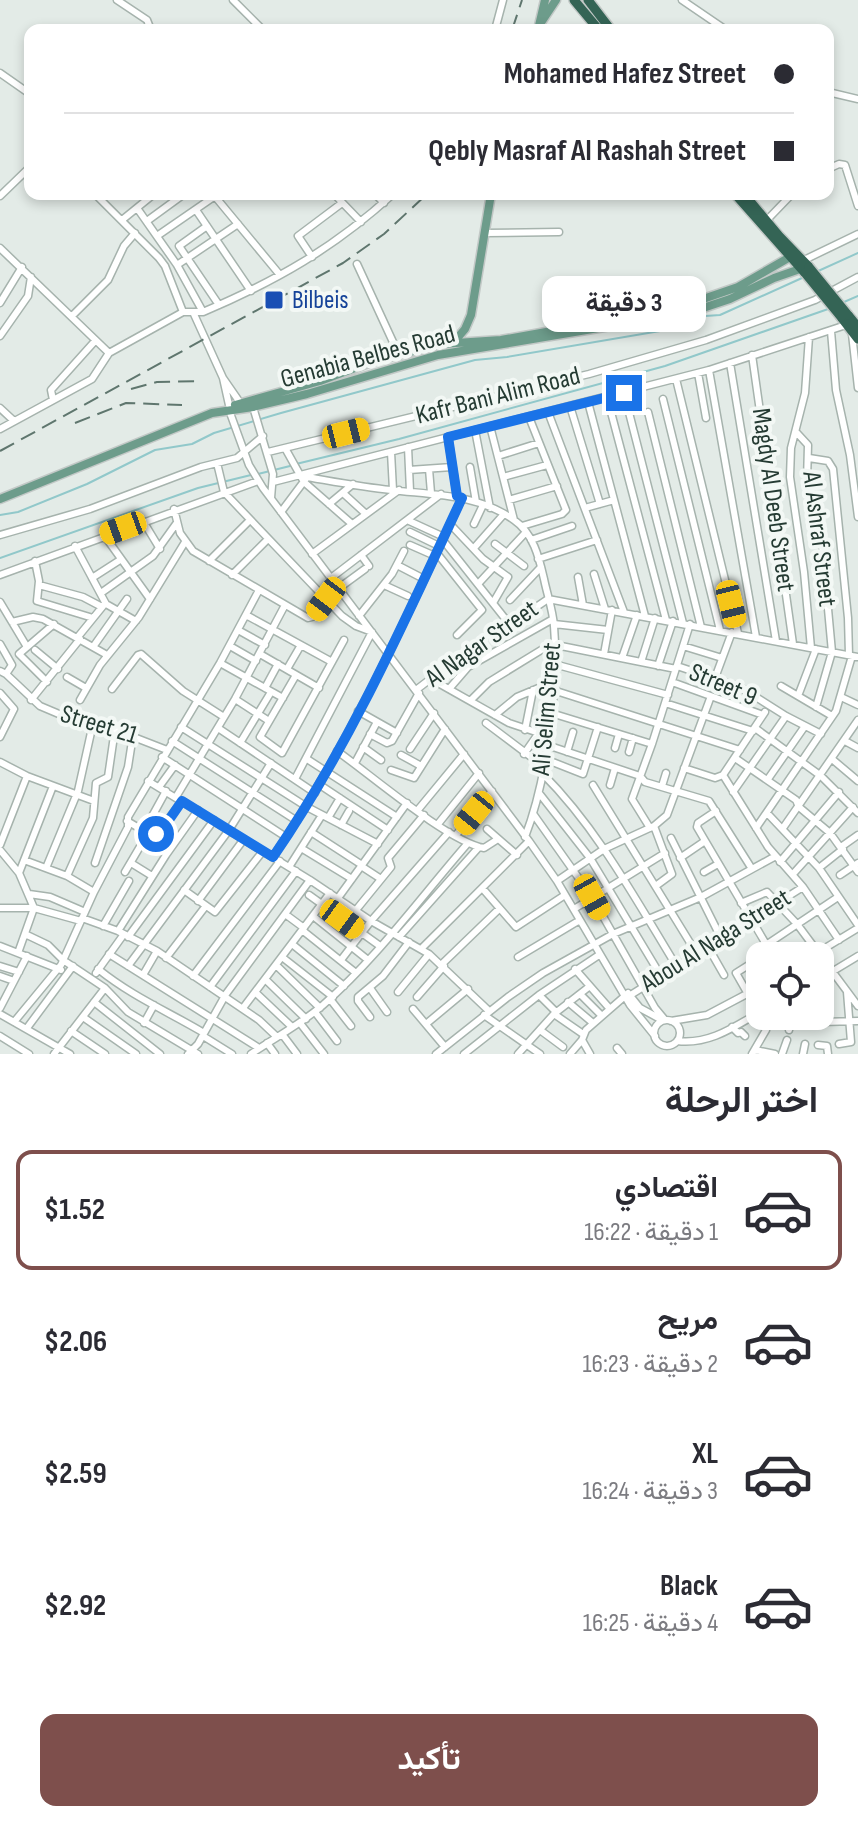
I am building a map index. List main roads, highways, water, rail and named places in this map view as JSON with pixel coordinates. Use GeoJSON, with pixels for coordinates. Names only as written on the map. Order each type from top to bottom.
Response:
{"type":"FeatureCollection","features":[{"type":"Feature","properties":{"kind":"highway"},"geometry":{"type":"LineString","coordinates":[[574,0],[594,24]]}},
{"type":"Feature","properties":{"kind":"highway"},"geometry":{"type":"LineString","coordinates":[[588,0],[606,24]]}},
{"type":"Feature","properties":{"kind":"highway"},"geometry":{"type":"LineString","coordinates":[[740,200],[790,257],[804,267]]}},
{"type":"Feature","properties":{"kind":"highway"},"geometry":{"type":"LineString","coordinates":[[749,200],[852,324]]}},
{"type":"Feature","properties":{"kind":"main road"},"geometry":{"type":"LineString","coordinates":[[539,24],[545,0]]}},
{"type":"Feature","properties":{"kind":"main road"},"geometry":{"type":"LineString","coordinates":[[540,24],[556,0]]}},
{"type":"Feature","properties":{"kind":"main road","name":"Genabia Belbes Road"},"geometry":{"type":"LineString","coordinates":[[0,497],[189,420],[230,411],[254,410],[376,375],[459,345],[471,315],[490,200]]}},
{"type":"Feature","properties":{"kind":"main road","name":"Genabia Belbes Road"},"geometry":{"type":"LineString","coordinates":[[634,320],[718,296],[758,278],[790,257]]}},
{"type":"Feature","properties":{"kind":"main road","name":"Genabia Belbes Road"},"geometry":{"type":"LineString","coordinates":[[230,411],[241,404],[399,355],[634,320],[721,303],[804,267]]}},
{"type":"Feature","properties":{"kind":"main road"},"geometry":{"type":"LineString","coordinates":[[371,362],[376,375]]}},
{"type":"Feature","properties":{"kind":"waterway"},"geometry":{"type":"LineString","coordinates":[[816,272],[858,253]]}},
{"type":"Feature","properties":{"kind":"waterway"},"geometry":{"type":"LineString","coordinates":[[0,515],[18,512],[87,484],[155,450],[192,444],[214,433],[281,413],[475,360],[660,331],[691,317],[720,315],[802,278]]}},
{"type":"Feature","properties":{"kind":"waterway"},"geometry":{"type":"LineString","coordinates":[[844,302],[858,296]]}},
{"type":"Feature","properties":{"kind":"waterway"},"geometry":{"type":"LineString","coordinates":[[296,464],[665,366],[831,308]]}},
{"type":"Feature","properties":{"kind":"waterway"},"geometry":{"type":"LineString","coordinates":[[258,474],[290,466]]}},
{"type":"Feature","properties":{"kind":"waterway"},"geometry":{"type":"LineString","coordinates":[[0,558],[198,488],[251,475]]}},
{"type":"Feature","properties":{"kind":"railway"},"geometry":{"type":"LineString","coordinates":[[514,24],[522,0]]}},
{"type":"Feature","properties":{"kind":"railway"},"geometry":{"type":"LineString","coordinates":[[0,451],[343,263],[384,234],[421,200]]}},
{"type":"Feature","properties":{"kind":"railway"},"geometry":{"type":"LineString","coordinates":[[131,389],[157,382],[202,381]]}},
{"type":"Feature","properties":{"kind":"railway"},"geometry":{"type":"LineString","coordinates":[[75,423],[126,403],[182,405]]}},
{"type":"Feature","properties":{"kind":"place","name":"Bilbeis"},"geometry":{"type":"Point","coordinates":[274,300]}}]}
